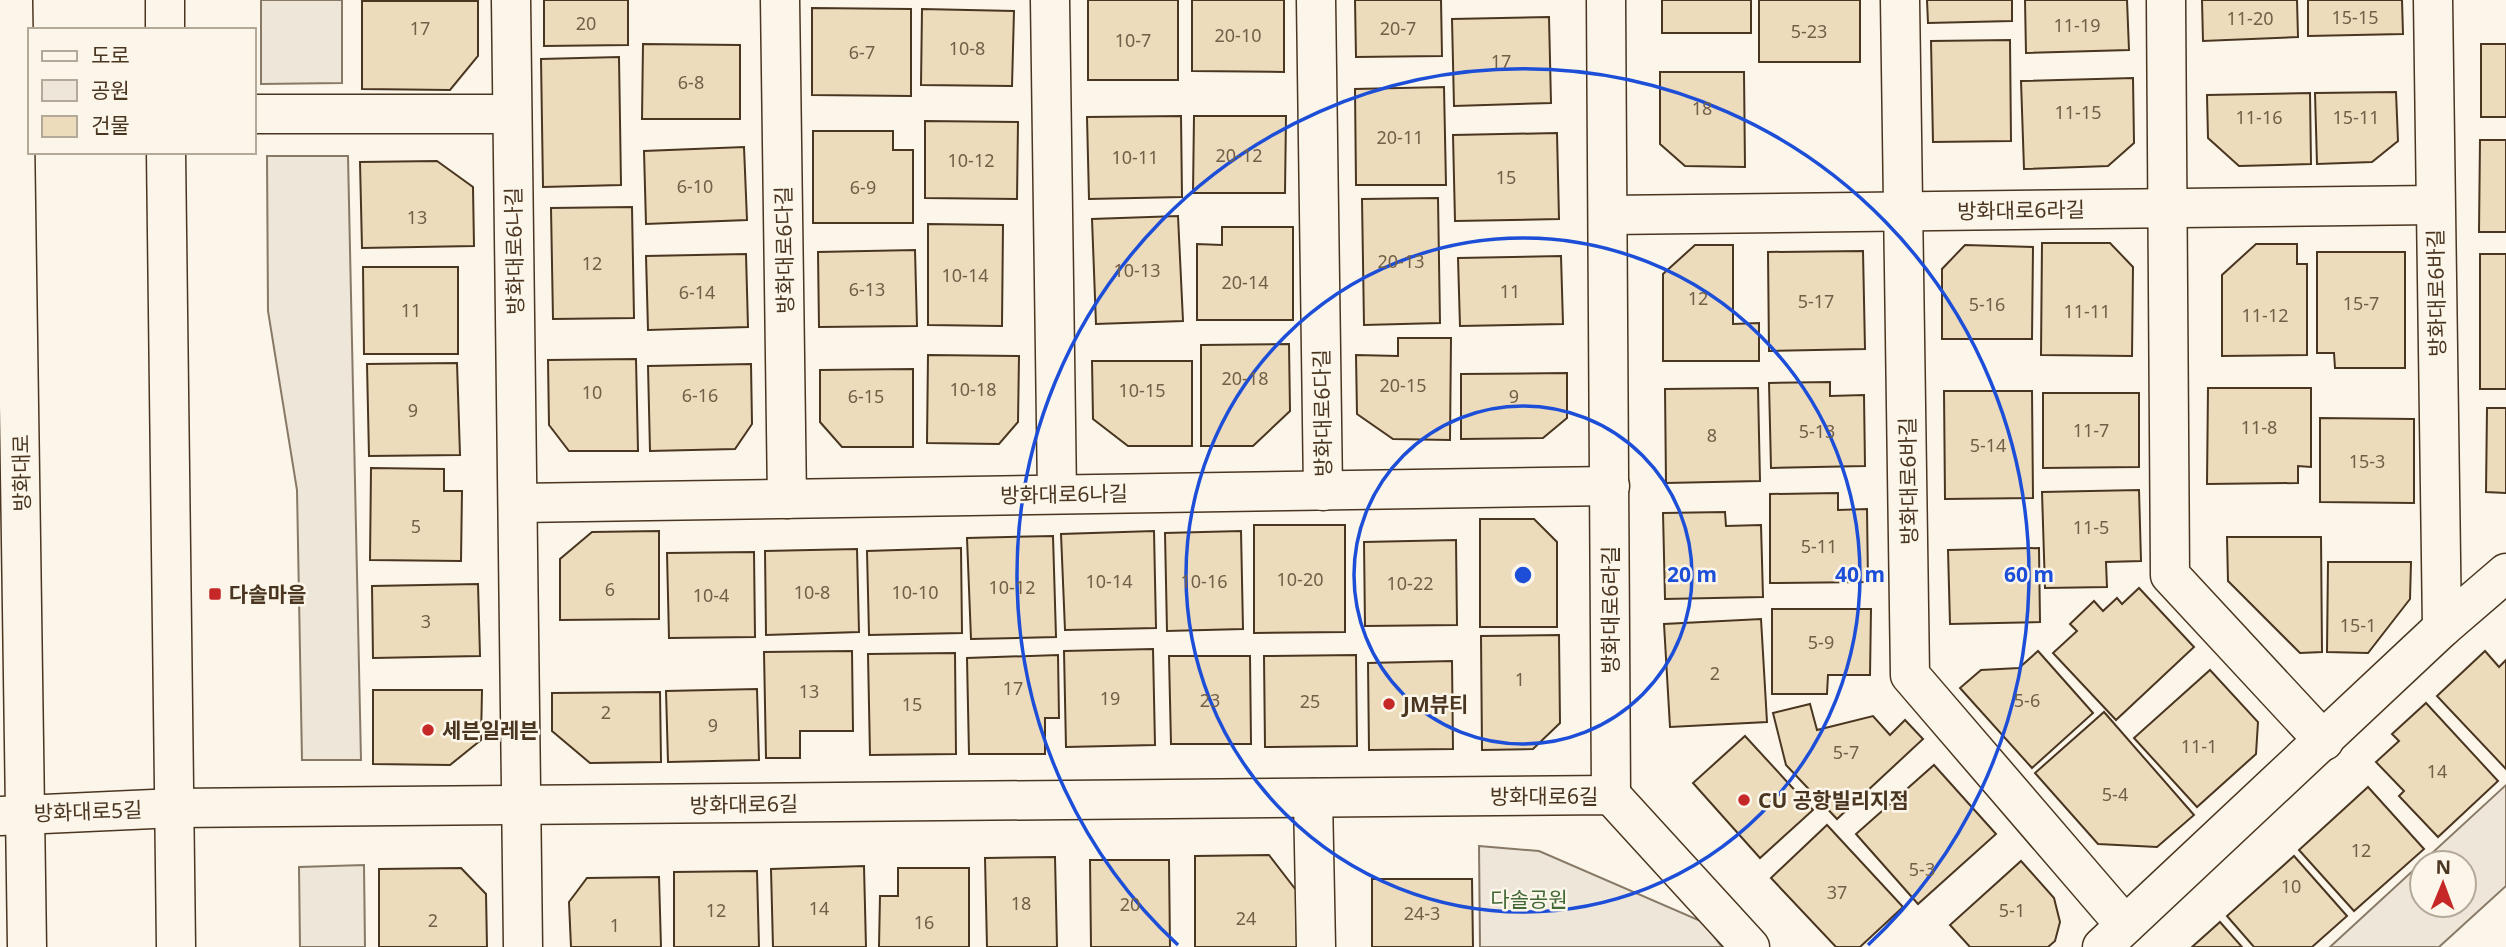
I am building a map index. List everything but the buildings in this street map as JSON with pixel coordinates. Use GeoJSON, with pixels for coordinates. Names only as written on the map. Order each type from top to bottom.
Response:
{"type":"FeatureCollection","features":[{"type":"Feature","properties":{"kind":"street","name":"방화대로"},"geometry":{"type":"LineString","coordinates":[[13,0],[13,814],[27,947]]}},
{"type":"Feature","properties":{"kind":"street"},"geometry":{"type":"LineString","coordinates":[[165,0],[165,28]]}},
{"type":"Feature","properties":{"kind":"street","name":"방화대로6나길"},"geometry":{"type":"LineString","coordinates":[[511,0],[523,947]]}},
{"type":"Feature","properties":{"kind":"street","name":"방화대로6다길"},"geometry":{"type":"LineString","coordinates":[[780,0],[788,499]]}},
{"type":"Feature","properties":{"kind":"street"},"geometry":{"type":"LineString","coordinates":[[1050,0],[1056,494]]}},
{"type":"Feature","properties":{"kind":"street","name":"방화대로6다길"},"geometry":{"type":"LineString","coordinates":[[1316,0],[1323,491]]}},
{"type":"Feature","properties":{"kind":"street","name":"방화대로6라길"},"geometry":{"type":"LineString","coordinates":[[1606,0],[1611,795]]}},
{"type":"Feature","properties":{"kind":"street","name":"방화대로6바길"},"geometry":{"type":"LineString","coordinates":[[1900,0],[1910,675],[2113,936],[2442,628],[2506,573]]}},
{"type":"Feature","properties":{"kind":"street"},"geometry":{"type":"LineString","coordinates":[[2166,0],[2170,575],[2324,741]]}},
{"type":"Feature","properties":{"kind":"street","name":"방화대로6바길"},"geometry":{"type":"LineString","coordinates":[[2433,0],[2442,628]]}},
{"type":"Feature","properties":{"kind":"street"},"geometry":{"type":"LineString","coordinates":[[256,114],[512,114]]}},
{"type":"Feature","properties":{"kind":"street"},"geometry":{"type":"LineString","coordinates":[[166,154],[176,947]]}},
{"type":"Feature","properties":{"kind":"street","name":"방화대로6라길"},"geometry":{"type":"LineString","coordinates":[[1608,215],[2434,205]]}},
{"type":"Feature","properties":{"kind":"street","name":"방화대로6나길"},"geometry":{"type":"LineString","coordinates":[[518,503],[1610,486]]}},
{"type":"Feature","properties":{"kind":"street","name":"방화대로6길"},"geometry":{"type":"LineString","coordinates":[[175,808],[1611,795],[1750,947]]}},
{"type":"Feature","properties":{"kind":"street"},"geometry":{"type":"LineString","coordinates":[[1313,797],[1316,947]]}},
{"type":"Feature","properties":{"kind":"street","name":"방화대로5길"},"geometry":{"type":"LineString","coordinates":[[13,814],[175,808]]}},
{"type":"Feature","properties":{"kind":"green space"},"geometry":{"type":"Polygon","coordinates":[[[261,0],[342,0],[342,83],[261,84],[261,0]]]}},
{"type":"Feature","properties":{"kind":"green space"},"geometry":{"type":"Polygon","coordinates":[[[267,156],[348,156],[361,760],[302,760],[297,490],[268,311],[267,156]]]}},
{"type":"Feature","properties":{"kind":"green space"},"geometry":{"type":"Polygon","coordinates":[[[2506,785],[2506,886],[2478,911],[2478,849],[2436,849],[2506,785]]]}},
{"type":"Feature","properties":{"kind":"green space","name":"다솔공원"},"geometry":{"type":"Polygon","coordinates":[[[1479,846],[1539,851],[1703,922],[1722,947],[1480,947],[1479,846]]]}},
{"type":"Feature","properties":{"kind":"green space"},"geometry":{"type":"Polygon","coordinates":[[[364,865],[365,947],[300,947],[299,867],[364,865]]]}},
{"type":"Feature","properties":{"kind":"green space"},"geometry":{"type":"Polygon","coordinates":[[[2408,875],[2408,919],[2470,919],[2439,947],[2330,947],[2408,875]]]}},
{"type":"Feature","properties":{"kind":"place","name":"다솔마을"},"geometry":{"type":"Point","coordinates":[215,594]}},
{"type":"Feature","properties":{"kind":"place","name":"JM뷰티"},"geometry":{"type":"Point","coordinates":[1389,704]}},
{"type":"Feature","properties":{"kind":"place","name":"세븐일레븐"},"geometry":{"type":"Point","coordinates":[428,730]}},
{"type":"Feature","properties":{"kind":"place","name":"CU 공항빌리지점"},"geometry":{"type":"Point","coordinates":[1744,800]}}]}
